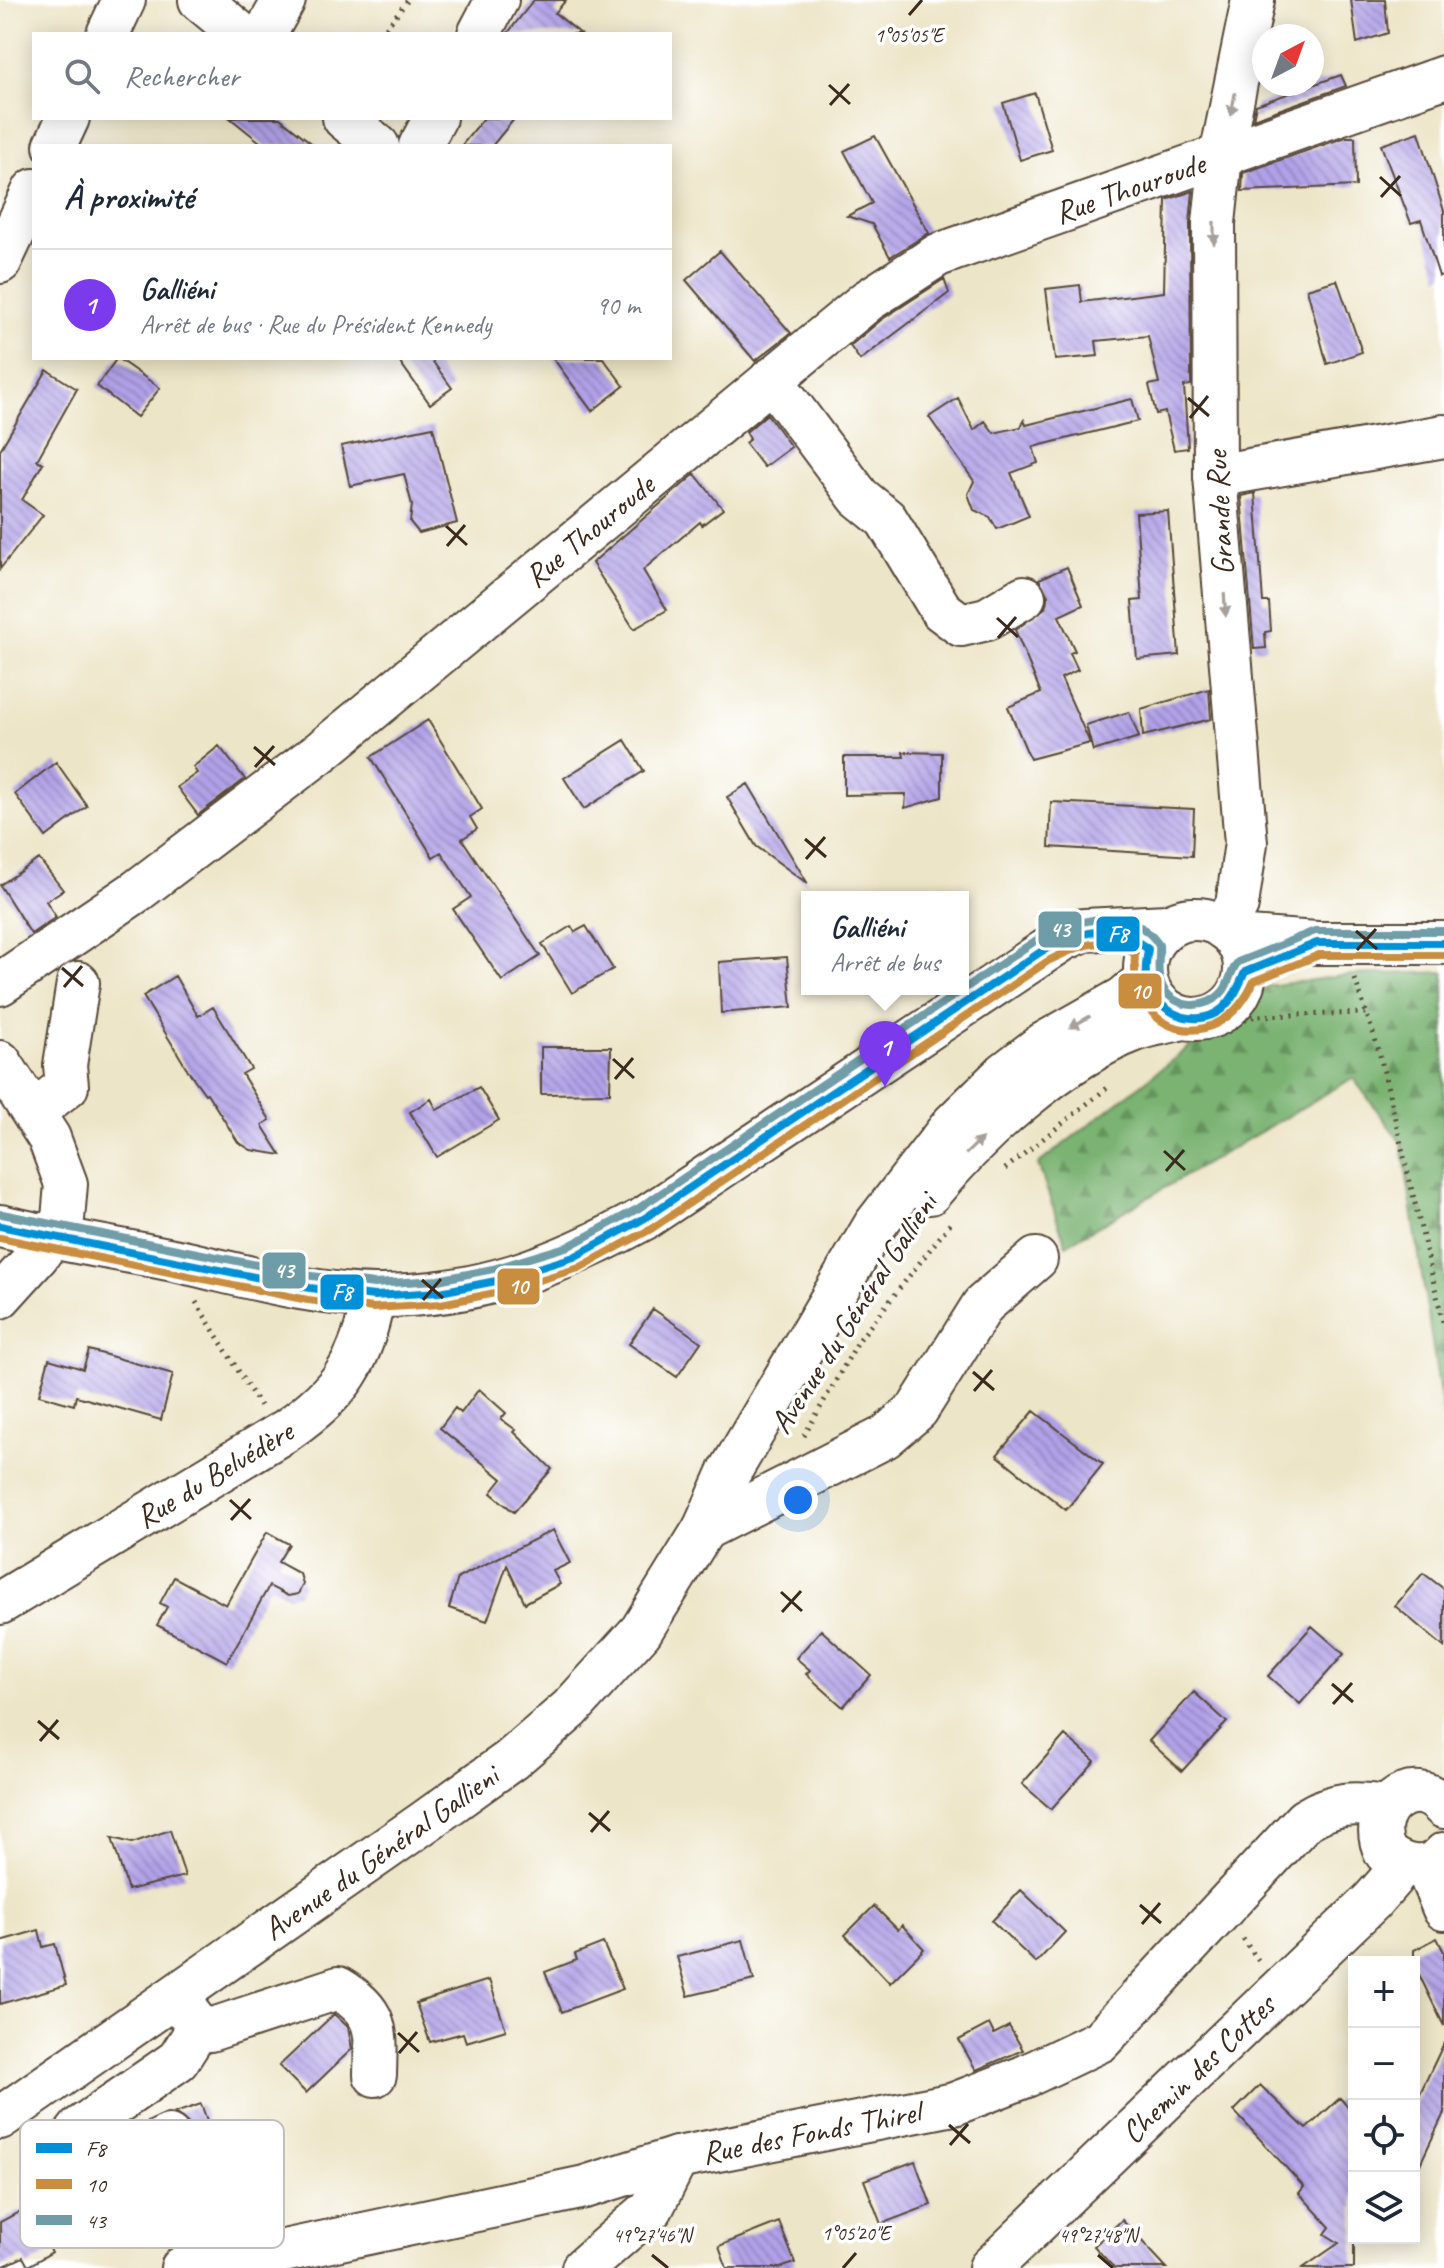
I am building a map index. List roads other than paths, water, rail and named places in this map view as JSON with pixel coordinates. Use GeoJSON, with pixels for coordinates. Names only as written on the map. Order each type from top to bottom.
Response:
{"type":"FeatureCollection","features":[{"type":"Feature","properties":{"kind":"street"},"geometry":{"type":"LineString","coordinates":[[109,32],[124,0]]}},
{"type":"Feature","properties":{"kind":"street"},"geometry":{"type":"LineString","coordinates":[[200,0],[239,32]]}},
{"type":"Feature","properties":{"kind":"street"},"geometry":{"type":"LineString","coordinates":[[266,32],[284,0]]}},
{"type":"Feature","properties":{"kind":"street"},"geometry":{"type":"LineString","coordinates":[[480,32],[497,0]]}},
{"type":"Feature","properties":{"kind":"street","name":"Grande Rue"},"geometry":{"type":"LineString","coordinates":[[1234,945],[1246,843],[1215,476],[1214,223],[1221,156],[1253,0]]}},
{"type":"Feature","properties":{"kind":"street","name":"Rue Thouroude"},"geometry":{"type":"LineString","coordinates":[[0,984],[137,891],[323,750],[867,301],[938,255],[1444,77]]}},
{"type":"Feature","properties":{"kind":"street"},"geometry":{"type":"LineString","coordinates":[[56,144],[67,120]]}},
{"type":"Feature","properties":{"kind":"street"},"geometry":{"type":"LineString","coordinates":[[346,120],[376,144]]}},
{"type":"Feature","properties":{"kind":"street"},"geometry":{"type":"LineString","coordinates":[[421,144],[434,120]]}},
{"type":"Feature","properties":{"kind":"street"},"geometry":{"type":"LineString","coordinates":[[0,262],[32,194]]}},
{"type":"Feature","properties":{"kind":"street"},"geometry":{"type":"LineString","coordinates":[[771,379],[859,497],[886,519],[941,610],[961,625],[987,619],[1024,597]]}},
{"type":"Feature","properties":{"kind":"street"},"geometry":{"type":"LineString","coordinates":[[1215,476],[1444,436]]}},
{"type":"Feature","properties":{"kind":"street"},"geometry":{"type":"LineString","coordinates":[[0,1226],[310,1288],[374,1296],[440,1292],[496,1281],[574,1257],[645,1218],[1042,951],[1084,930],[1145,946],[1201,919],[1234,945],[1444,943]]}},
{"type":"Feature","properties":{"kind":"street"},"geometry":{"type":"LineString","coordinates":[[1145,946],[1153,997],[1165,1010],[1192,1028],[1200,1019],[1217,1014],[1231,1004],[1241,989],[1234,945]]}},
{"type":"Feature","properties":{"kind":"street","name":"Avenue du Général Gallieni"},"geometry":{"type":"LineString","coordinates":[[0,2118],[187,2011],[423,1823],[511,1760],[570,1709],[641,1631],[704,1529],[728,1475],[875,1225],[953,1124],[1005,1073],[1043,1044],[1124,998],[1145,946]]}},
{"type":"Feature","properties":{"kind":"street"},"geometry":{"type":"LineString","coordinates":[[33,1112],[67,1086],[65,1065],[78,983]]}},
{"type":"Feature","properties":{"kind":"street","name":"Avenue du Général Gallieni"},"geometry":{"type":"LineString","coordinates":[[704,1529],[742,1485],[896,1239],[944,1176],[1001,1120],[1086,1056],[1136,1029],[1192,1028]]}},
{"type":"Feature","properties":{"kind":"street"},"geometry":{"type":"LineString","coordinates":[[0,1062],[49,1138],[66,1184],[63,1219],[51,1238],[0,1297]]}},
{"type":"Feature","properties":{"kind":"street"},"geometry":{"type":"LineString","coordinates":[[704,1529],[885,1437],[917,1410],[983,1305],[1036,1259]]}},
{"type":"Feature","properties":{"kind":"street","name":"Rue du Belvédère"},"geometry":{"type":"LineString","coordinates":[[0,1603],[278,1436],[325,1402],[347,1376],[366,1330],[374,1296]]}},
{"type":"Feature","properties":{"kind":"street"},"geometry":{"type":"LineString","coordinates":[[1444,1807],[1428,1795],[1413,1793],[1398,1797],[1386,1807],[1380,1818],[1380,1842],[1421,1860],[1444,1909]]}},
{"type":"Feature","properties":{"kind":"street","name":"Rue des Fonds Thirel"},"geometry":{"type":"LineString","coordinates":[[182,2268],[241,2260],[585,2187],[677,2158],[954,2104],[1024,2077],[1100,2041],[1305,1820],[1324,1808],[1350,1802],[1386,1807]]}},
{"type":"Feature","properties":{"kind":"street","name":"Chemin des Cottes"},"geometry":{"type":"LineString","coordinates":[[990,2268],[1372,1901],[1392,1878],[1421,1860]]}},
{"type":"Feature","properties":{"kind":"street"},"geometry":{"type":"LineString","coordinates":[[92,2120],[178,2060],[187,2011],[210,2030],[338,1988],[363,2003],[376,2028],[375,2075]]}},
{"type":"Feature","properties":{"kind":"street"},"geometry":{"type":"LineString","coordinates":[[583,2268],[652,2208],[677,2158]]}},
{"type":"Feature","properties":{"kind":"place","name":"Galliéni"},"geometry":{"type":"Point","coordinates":[885,1087]}}]}
